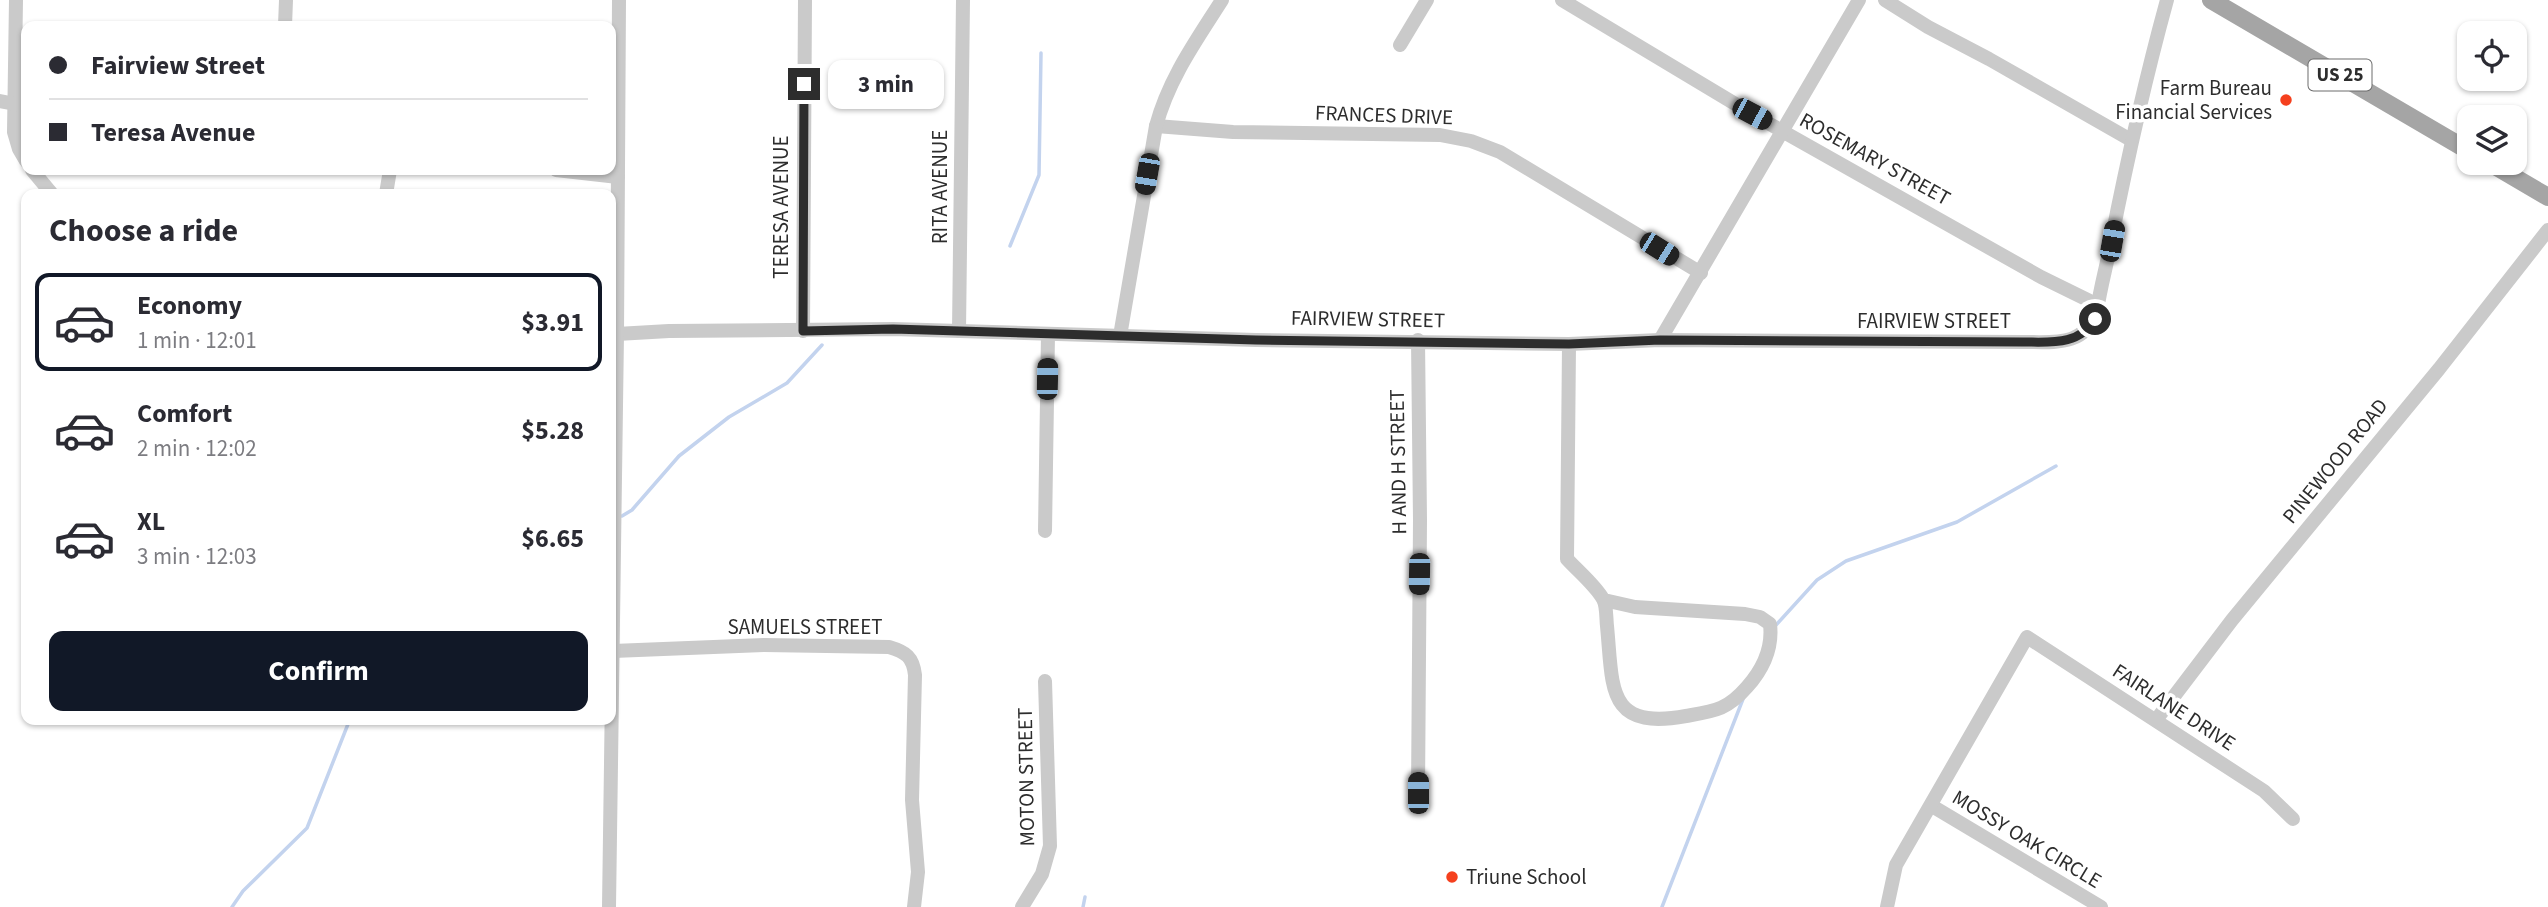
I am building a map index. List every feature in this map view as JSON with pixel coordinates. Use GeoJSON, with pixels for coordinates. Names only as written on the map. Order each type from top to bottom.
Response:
{"type":"FeatureCollection","features":[{"type":"Feature","properties":{"kind":"main road","name":"US 25"},"geometry":{"type":"LineString","coordinates":[[2211,0],[2457,144]]}},
{"type":"Feature","properties":{"kind":"main road"},"geometry":{"type":"LineString","coordinates":[[2510,175],[2548,197]]}},
{"type":"Feature","properties":{"kind":"street"},"geometry":{"type":"LineString","coordinates":[[16,0],[13,104],[16,141],[21,151]]}},
{"type":"Feature","properties":{"kind":"street"},"geometry":{"type":"LineString","coordinates":[[285,21],[286,0]]}},
{"type":"Feature","properties":{"kind":"street"},"geometry":{"type":"LineString","coordinates":[[616,28],[619,0]]}},
{"type":"Feature","properties":{"kind":"street","name":"TERESA AVENUE"},"geometry":{"type":"LineString","coordinates":[[803,331],[805,0]]}},
{"type":"Feature","properties":{"kind":"street","name":"RITA AVENUE"},"geometry":{"type":"LineString","coordinates":[[959,331],[963,0]]}},
{"type":"Feature","properties":{"kind":"street"},"geometry":{"type":"LineString","coordinates":[[1120,336],[1162,103],[1177,71],[1222,0]]}},
{"type":"Feature","properties":{"kind":"street"},"geometry":{"type":"LineString","coordinates":[[1400,45],[1427,0]]}},
{"type":"Feature","properties":{"kind":"street","name":"ROSEMARY STREET"},"geometry":{"type":"LineString","coordinates":[[1562,0],[1782,131],[2040,277],[2098,305]]}},
{"type":"Feature","properties":{"kind":"street"},"geometry":{"type":"LineString","coordinates":[[1660,340],[1859,0]]}},
{"type":"Feature","properties":{"kind":"street"},"geometry":{"type":"LineString","coordinates":[[1885,0],[1928,27],[2132,140]]}},
{"type":"Feature","properties":{"kind":"street","name":"FAIRVIEW STREET"},"geometry":{"type":"LineString","coordinates":[[617,334],[669,331],[959,331],[1569,344],[1660,340],[2063,341],[2085,332],[2095,319],[2132,140],[2167,0]]}},
{"type":"Feature","properties":{"kind":"street"},"geometry":{"type":"LineString","coordinates":[[616,84],[616,226]]}},
{"type":"Feature","properties":{"kind":"street","name":"FRANCES DRIVE"},"geometry":{"type":"LineString","coordinates":[[1156,126],[1233,132],[1440,135],[1471,141],[1500,152],[1701,273]]}},
{"type":"Feature","properties":{"kind":"street"},"geometry":{"type":"LineString","coordinates":[[600,175],[618,177]]}},
{"type":"Feature","properties":{"kind":"street","name":"PINEWOOD ROAD"},"geometry":{"type":"LineString","coordinates":[[2156,720],[2232,620],[2439,369],[2548,230]]}},
{"type":"Feature","properties":{"kind":"street"},"geometry":{"type":"LineString","coordinates":[[616,314],[616,358]]}},
{"type":"Feature","properties":{"kind":"street"},"geometry":{"type":"LineString","coordinates":[[1045,531],[1048,334]]}},
{"type":"Feature","properties":{"kind":"street","name":"H AND H STREET"},"geometry":{"type":"LineString","coordinates":[[1418,340],[1418,793]]}},
{"type":"Feature","properties":{"kind":"street"},"geometry":{"type":"LineString","coordinates":[[1569,344],[1567,559],[1604,600],[1635,607],[1760,617],[1770,624],[1771,636],[1762,670],[1734,703],[1713,711],[1667,720],[1635,717],[1624,709],[1617,699],[1613,685],[1604,600]]}},
{"type":"Feature","properties":{"kind":"street","name":"FAIRLANE DRIVE"},"geometry":{"type":"LineString","coordinates":[[2027,637],[2264,791],[2293,819]]}},
{"type":"Feature","properties":{"kind":"street","name":"MOSSY OAK CIRCLE"},"geometry":{"type":"LineString","coordinates":[[1887,907],[1896,865],[2027,637]]}},
{"type":"Feature","properties":{"kind":"street","name":"SAMUELS STREET"},"geometry":{"type":"LineString","coordinates":[[616,652],[764,645],[889,647],[904,651],[913,661],[915,675],[912,800],[918,872],[914,907]]}},
{"type":"Feature","properties":{"kind":"street","name":"MOTON STREET"},"geometry":{"type":"LineString","coordinates":[[1022,907],[1042,874],[1050,846],[1045,681]]}},
{"type":"Feature","properties":{"kind":"street"},"geometry":{"type":"LineString","coordinates":[[609,907],[612,725]]}},
{"type":"Feature","properties":{"kind":"street","name":"MOSSY OAK CIRCLE"},"geometry":{"type":"LineString","coordinates":[[1932,806],[2101,907]]}},
{"type":"Feature","properties":{"kind":"waterway"},"geometry":{"type":"LineString","coordinates":[[1010,246],[1039,175],[1041,53]]}},
{"type":"Feature","properties":{"kind":"waterway"},"geometry":{"type":"LineString","coordinates":[[622,516],[632,510],[679,456],[729,417],[787,383],[822,345]]}},
{"type":"Feature","properties":{"kind":"waterway"},"geometry":{"type":"LineString","coordinates":[[1776,625],[1817,580],[1846,561],[1957,522],[2056,466]]}},
{"type":"Feature","properties":{"kind":"waterway"},"geometry":{"type":"LineString","coordinates":[[1662,907],[1743,699]]}},
{"type":"Feature","properties":{"kind":"waterway"},"geometry":{"type":"LineString","coordinates":[[232,907],[243,891],[307,828],[348,725]]}},
{"type":"Feature","properties":{"kind":"waterway"},"geometry":{"type":"LineString","coordinates":[[1083,907],[1085,897]]}},
{"type":"Feature","properties":{"kind":"place","name":"Farm Bureau Financial Services"},"geometry":{"type":"Point","coordinates":[2286,100]}},
{"type":"Feature","properties":{"kind":"place","name":"Triune School"},"geometry":{"type":"Point","coordinates":[1452,877]}},
{"type":"Feature","properties":{"kind":"route"},"geometry":{"type":"LineString","coordinates":[[804,84],[803,331],[893,329],[1256,340],[1569,344],[1660,340],[2023,342],[2071,340],[2085,332],[2095,319]]}}]}
